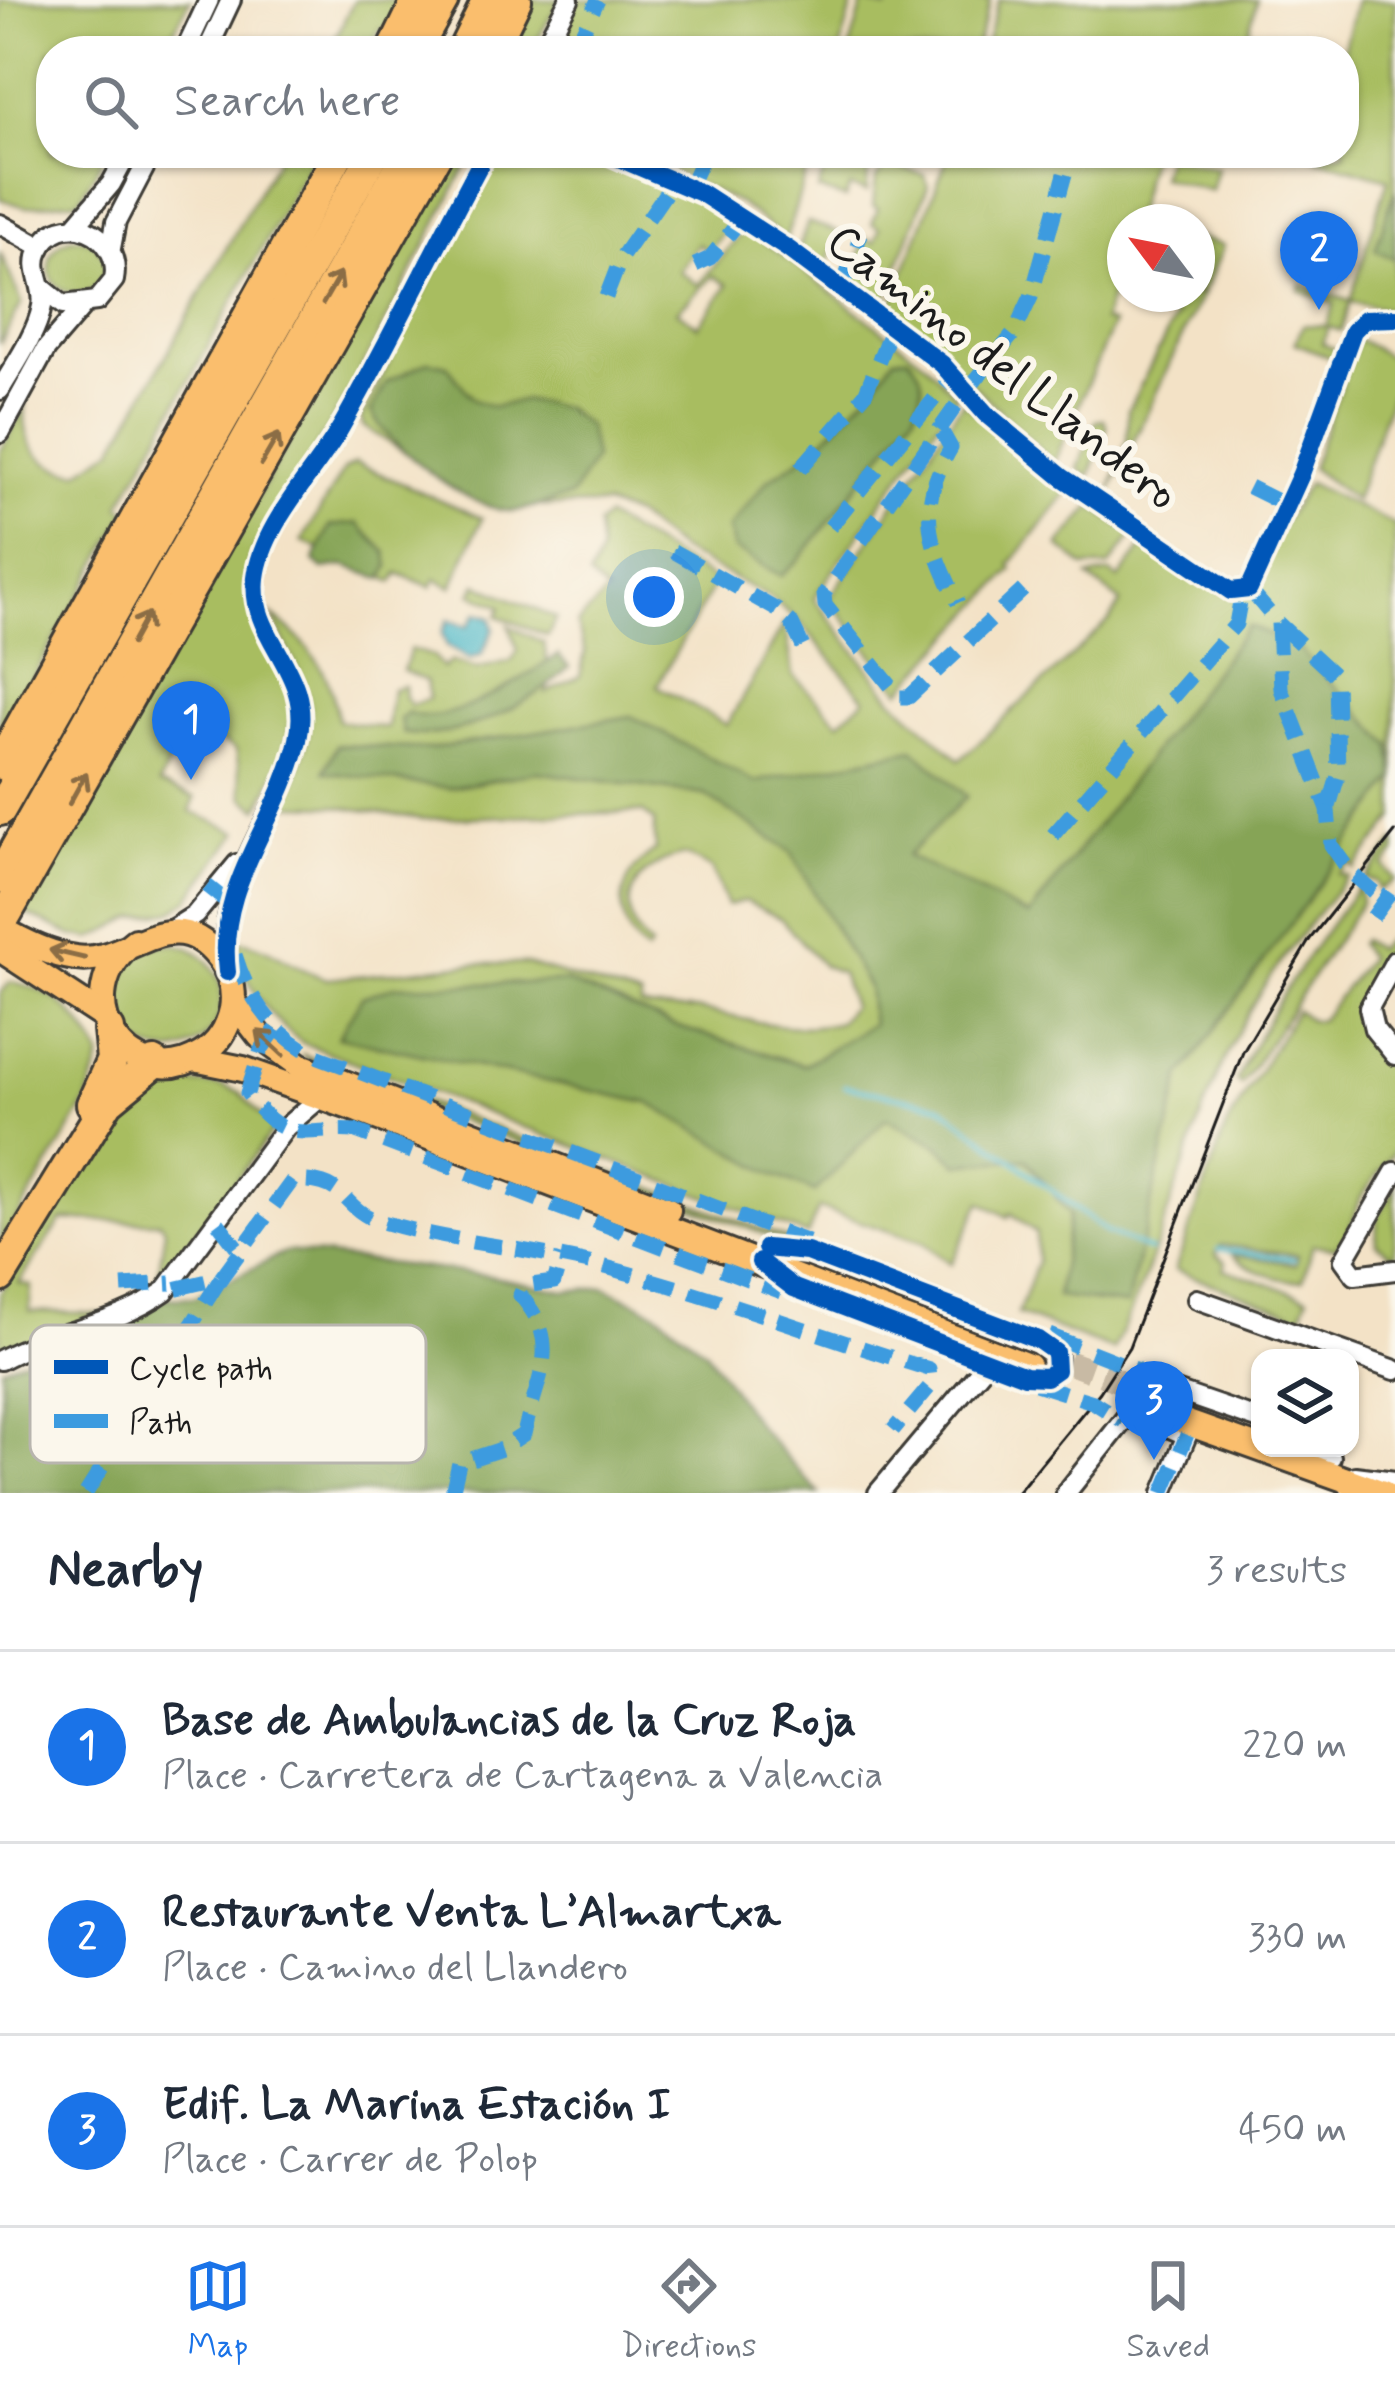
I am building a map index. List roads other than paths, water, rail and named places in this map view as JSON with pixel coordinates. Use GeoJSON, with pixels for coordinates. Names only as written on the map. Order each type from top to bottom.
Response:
{"type":"FeatureCollection","features":[{"type":"Feature","properties":{"kind":"highway"},"geometry":{"type":"LineString","coordinates":[[400,36],[418,0]]}},
{"type":"Feature","properties":{"kind":"highway"},"geometry":{"type":"LineString","coordinates":[[423,36],[443,0]]}},
{"type":"Feature","properties":{"kind":"highway"},"geometry":{"type":"LineString","coordinates":[[438,36],[456,0]]}},
{"type":"Feature","properties":{"kind":"highway"},"geometry":{"type":"LineString","coordinates":[[470,36],[488,0]]}},
{"type":"Feature","properties":{"kind":"highway"},"geometry":{"type":"LineString","coordinates":[[498,36],[516,0]]}},
{"type":"Feature","properties":{"kind":"highway"},"geometry":{"type":"LineString","coordinates":[[0,764],[331,168]]}},
{"type":"Feature","properties":{"kind":"highway"},"geometry":{"type":"LineString","coordinates":[[272,278],[343,168]]}},
{"type":"Feature","properties":{"kind":"highway"},"geometry":{"type":"LineString","coordinates":[[0,810],[365,168]]}},
{"type":"Feature","properties":{"kind":"highway"},"geometry":{"type":"LineString","coordinates":[[0,926],[7,881],[400,168]]}},
{"type":"Feature","properties":{"kind":"highway"},"geometry":{"type":"LineString","coordinates":[[7,881],[428,168]]}},
{"type":"Feature","properties":{"kind":"highway"},"geometry":{"type":"LineString","coordinates":[[0,1258],[94,1101],[112,1060],[106,1024]]}},
{"type":"Feature","properties":{"kind":"highway"},"geometry":{"type":"LineString","coordinates":[[0,1277],[108,1101],[154,1064]]}},
{"type":"Feature","properties":{"kind":"main road"},"geometry":{"type":"LineString","coordinates":[[0,926],[76,958],[103,957],[166,932],[203,943],[227,972],[233,1001],[266,1042],[301,1066],[763,1255],[1031,1358]]}},
{"type":"Feature","properties":{"kind":"main road"},"geometry":{"type":"LineString","coordinates":[[106,1024],[103,982],[121,952],[135,941]]}},
{"type":"Feature","properties":{"kind":"main road"},"geometry":{"type":"LineString","coordinates":[[0,949],[106,1024],[136,1057],[154,1064],[194,1059],[284,1085],[763,1255]]}},
{"type":"Feature","properties":{"kind":"main road"},"geometry":{"type":"LineString","coordinates":[[194,1059],[222,1035],[233,1001]]}},
{"type":"Feature","properties":{"kind":"main road"},"geometry":{"type":"LineString","coordinates":[[1178,1418],[1251,1430]]}},
{"type":"Feature","properties":{"kind":"main road"},"geometry":{"type":"LineString","coordinates":[[1178,1418],[1395,1480]]}},
{"type":"Feature","properties":{"kind":"main road"},"geometry":{"type":"LineString","coordinates":[[1325,1459],[1352,1484],[1383,1493]]}},
{"type":"Feature","properties":{"kind":"street"},"geometry":{"type":"LineString","coordinates":[[191,36],[209,0]]}},
{"type":"Feature","properties":{"kind":"street"},"geometry":{"type":"LineString","coordinates":[[214,36],[231,0]]}},
{"type":"Feature","properties":{"kind":"street"},"geometry":{"type":"LineString","coordinates":[[550,36],[569,0]]}},
{"type":"Feature","properties":{"kind":"street"},"geometry":{"type":"LineString","coordinates":[[75,226],[117,168]]}},
{"type":"Feature","properties":{"kind":"street"},"geometry":{"type":"LineString","coordinates":[[0,433],[46,349],[83,306],[106,292],[114,280],[111,248],[116,222],[144,168]]}},
{"type":"Feature","properties":{"kind":"street"},"geometry":{"type":"LineString","coordinates":[[227,972],[226,916],[248,851],[291,765],[302,702],[258,609],[256,579],[263,552],[340,429],[477,168]]}},
{"type":"Feature","properties":{"kind":"street","name":"Camino del Llandero"},"geometry":{"type":"LineString","coordinates":[[642,168],[703,194],[788,249],[942,364],[986,414],[1063,477],[1231,591],[1249,589],[1301,474],[1353,331],[1365,319],[1395,318]]}},
{"type":"Feature","properties":{"kind":"street"},"geometry":{"type":"LineString","coordinates":[[0,224],[41,248]]}},
{"type":"Feature","properties":{"kind":"street"},"geometry":{"type":"LineString","coordinates":[[0,390],[43,305],[35,267],[41,248],[61,229],[75,226],[97,232],[111,248]]}},
{"type":"Feature","properties":{"kind":"street"},"geometry":{"type":"LineString","coordinates":[[41,287],[64,305],[83,306]]}},
{"type":"Feature","properties":{"kind":"street"},"geometry":{"type":"LineString","coordinates":[[166,932],[195,915],[248,851]]}},
{"type":"Feature","properties":{"kind":"street"},"geometry":{"type":"LineString","coordinates":[[1395,961],[1369,1008],[1374,1029],[1395,1054]]}},
{"type":"Feature","properties":{"kind":"street"},"geometry":{"type":"LineString","coordinates":[[284,1085],[289,1100],[286,1127]]}},
{"type":"Feature","properties":{"kind":"street"},"geometry":{"type":"LineString","coordinates":[[89,1325],[138,1310],[165,1291],[286,1127],[321,1097]]}},
{"type":"Feature","properties":{"kind":"street"},"geometry":{"type":"LineString","coordinates":[[1392,1269],[1365,1257],[1367,1218],[1395,1172]]}},
{"type":"Feature","properties":{"kind":"street"},"geometry":{"type":"LineString","coordinates":[[807,1252],[1038,1340],[1055,1352],[1058,1363],[1051,1376],[1040,1378],[988,1362],[794,1288],[763,1255],[807,1252]]}},
{"type":"Feature","properties":{"kind":"street"},"geometry":{"type":"LineString","coordinates":[[1197,1300],[1395,1370]]}},
{"type":"Feature","properties":{"kind":"street"},"geometry":{"type":"LineString","coordinates":[[0,1360],[30,1344]]}},
{"type":"Feature","properties":{"kind":"street"},"geometry":{"type":"LineString","coordinates":[[878,1493],[988,1362]]}},
{"type":"Feature","properties":{"kind":"street"},"geometry":{"type":"LineString","coordinates":[[1066,1493],[1153,1383],[1251,1417]]}},
{"type":"Feature","properties":{"kind":"street"},"geometry":{"type":"LineString","coordinates":[[1138,1402],[1142,1416],[1178,1418],[1163,1493]]}},
{"type":"Feature","properties":{"kind":"street"},"geometry":{"type":"LineString","coordinates":[[1352,1484],[1395,1480]]}},
{"type":"Feature","properties":{"kind":"water"},"geometry":{"type":"Polygon","coordinates":[[[477,613],[491,617],[494,629],[482,654],[470,659],[447,646],[442,633],[448,620],[468,626],[477,613]]]}},
{"type":"Feature","properties":{"kind":"waterway"},"geometry":{"type":"LineString","coordinates":[[845,1086],[940,1105],[1106,1232],[1151,1251]]}},
{"type":"Feature","properties":{"kind":"waterway"},"geometry":{"type":"LineString","coordinates":[[1219,1249],[1294,1259]]}},
{"type":"Feature","properties":{"kind":"tunnel"},"geometry":{"type":"LineString","coordinates":[[1034,1350],[1177,1402]]}},
{"type":"Feature","properties":{"kind":"tram line"},"geometry":{"type":"LineString","coordinates":[[1017,1493],[1100,1392],[1129,1347],[1243,1052],[1310,939],[1395,832]]}},
{"type":"Feature","properties":{"kind":"place","name":"Restaurante Venta L’Almartxa"},"geometry":{"type":"Point","coordinates":[1319,310]}},
{"type":"Feature","properties":{"kind":"place","name":"Base de Ambulancias de la Cruz Roja"},"geometry":{"type":"Point","coordinates":[191,780]}},
{"type":"Feature","properties":{"kind":"place","name":"Edif. La Marina Estación I"},"geometry":{"type":"Point","coordinates":[1154,1460]}}]}
